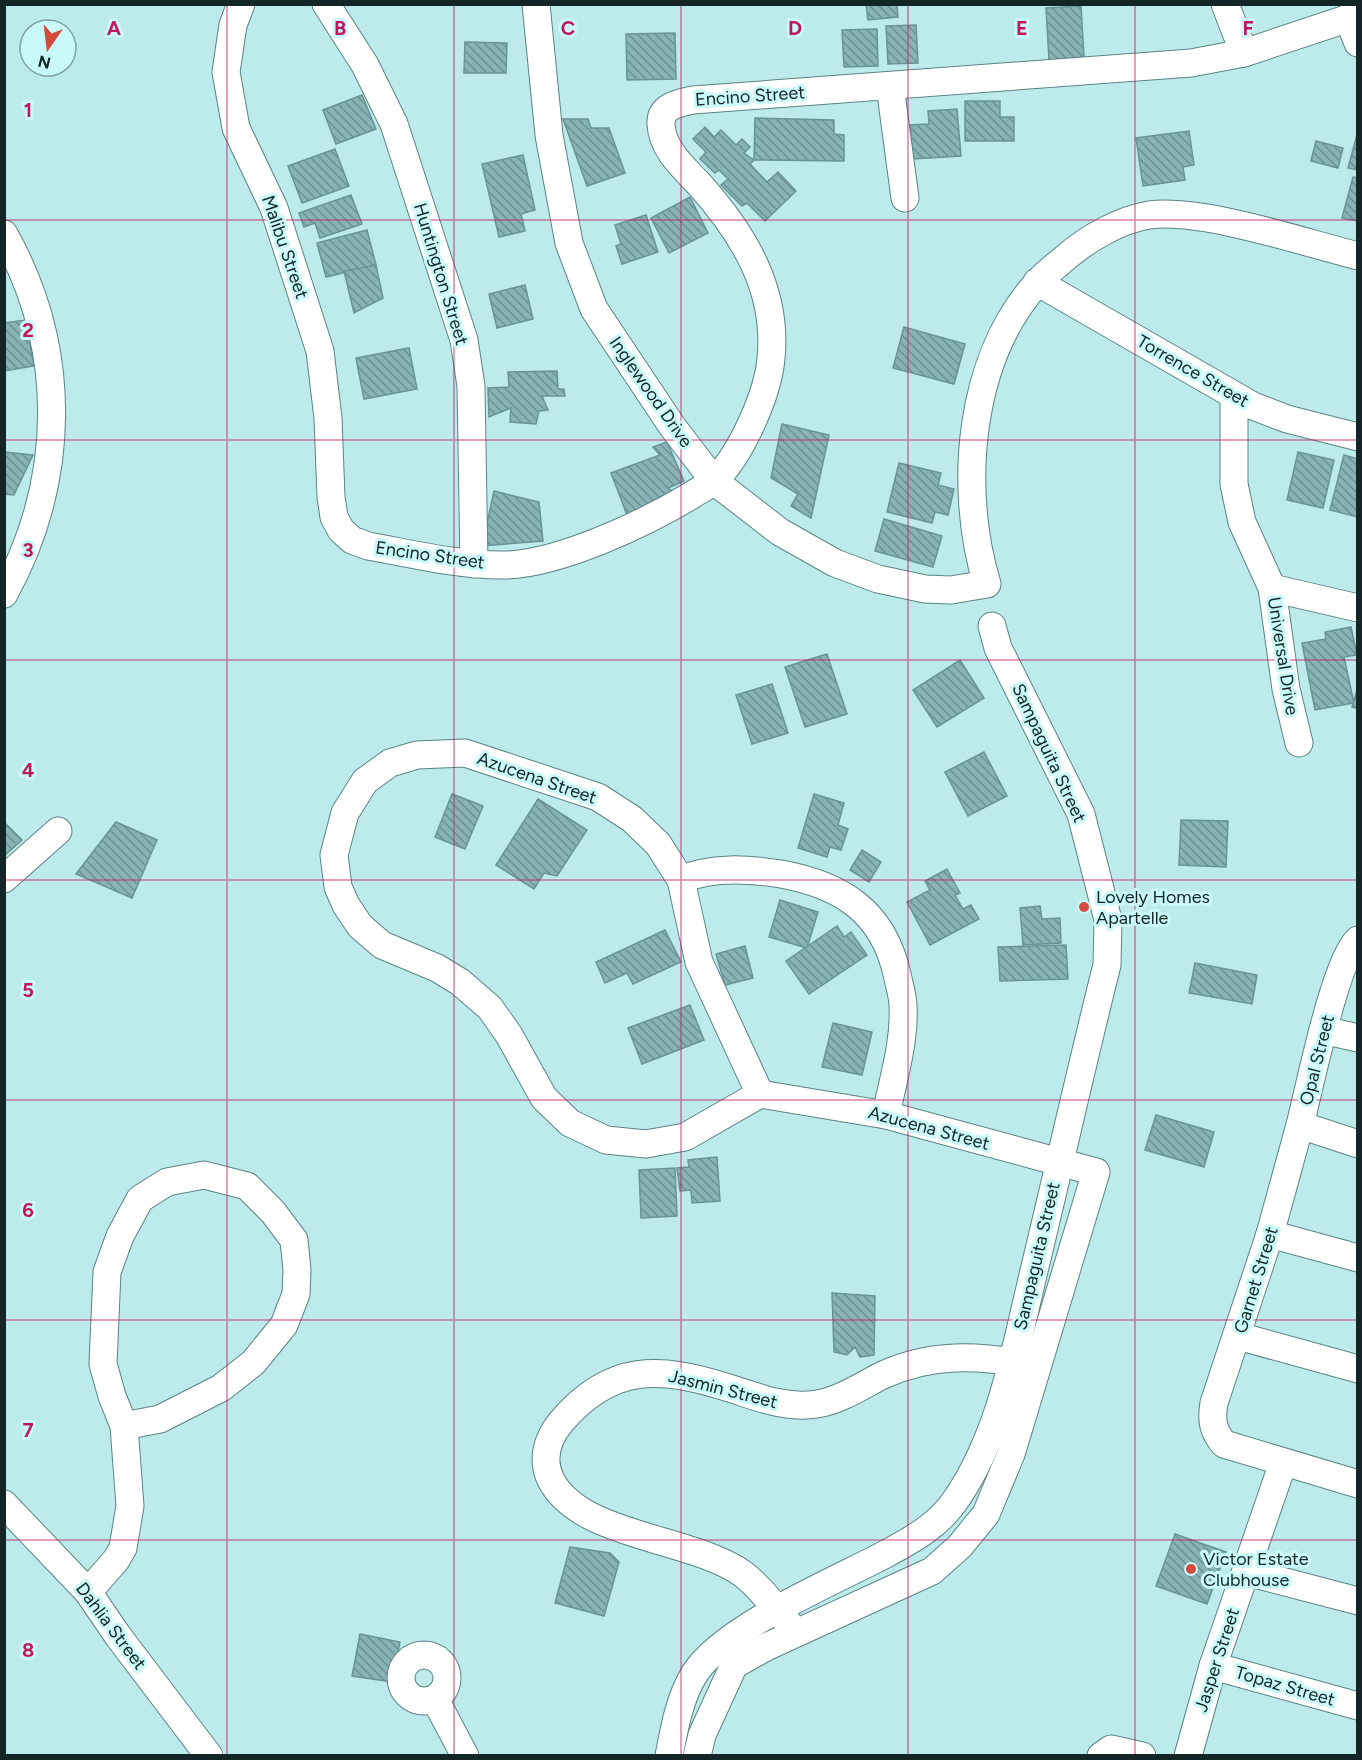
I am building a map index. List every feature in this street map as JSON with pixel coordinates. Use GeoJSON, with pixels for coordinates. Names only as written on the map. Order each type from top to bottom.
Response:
{"type":"FeatureCollection","features":[{"type":"Feature","properties":{"kind":"street","name":"Malibu Street"},"geometry":{"type":"LineString","coordinates":[[241,4],[233,25],[226,72],[236,128],[273,208],[320,351],[328,418],[331,497]]}},
{"type":"Feature","properties":{"kind":"street","name":"Huntington Street"},"geometry":{"type":"LineString","coordinates":[[326,4],[365,65],[394,124],[464,340],[471,386],[474,564]]}},
{"type":"Feature","properties":{"kind":"street","name":"Inglewood Drive"},"geometry":{"type":"LineString","coordinates":[[536,4],[545,66],[549,135],[569,243],[594,309],[672,426],[714,481],[780,532],[835,564],[878,579],[925,589],[951,590],[987,584],[974,522],[972,490],[976,425],[988,373],[1006,328],[1037,282]]}},
{"type":"Feature","properties":{"kind":"street"},"geometry":{"type":"LineString","coordinates":[[1225,4],[1244,53]]}},
{"type":"Feature","properties":{"kind":"street","name":"Encino Street"},"geometry":{"type":"LineString","coordinates":[[331,497],[334,517],[340,530],[352,540],[368,546],[474,564],[509,565],[563,553],[676,504],[714,481],[742,441],[761,399],[771,359],[770,316],[762,280],[747,246],[720,209],[673,156],[663,136],[662,115],[668,108],[693,100],[1191,63],[1244,53],[1354,25]]}},
{"type":"Feature","properties":{"kind":"street"},"geometry":{"type":"LineString","coordinates":[[890,86],[905,198]]}},
{"type":"Feature","properties":{"kind":"street"},"geometry":{"type":"LineString","coordinates":[[1037,282],[1081,244],[1115,226],[1148,215],[1177,215],[1210,219],[1358,256]]}},
{"type":"Feature","properties":{"kind":"street"},"geometry":{"type":"LineString","coordinates":[[4,234],[23,267],[40,319],[50,361],[53,426],[41,496],[24,558],[4,594]]}},
{"type":"Feature","properties":{"kind":"street","name":"Torrence Street"},"geometry":{"type":"LineString","coordinates":[[1037,282],[1234,396],[1287,419],[1358,437]]}},
{"type":"Feature","properties":{"kind":"street","name":"Universal Drive"},"geometry":{"type":"LineString","coordinates":[[1234,396],[1234,484],[1242,522],[1272,588],[1286,689],[1299,742]]}},
{"type":"Feature","properties":{"kind":"street"},"geometry":{"type":"LineString","coordinates":[[1272,588],[1358,608]]}},
{"type":"Feature","properties":{"kind":"street","name":"Sampaguita Street"},"geometry":{"type":"LineString","coordinates":[[724,1657],[798,1634],[932,1571],[960,1546],[986,1514],[1011,1454],[1024,1364],[1060,1164],[1107,965],[1108,920],[1081,814],[998,648],[992,626]]}},
{"type":"Feature","properties":{"kind":"street","name":"Azucena Street"},"geometry":{"type":"LineString","coordinates":[[760,1094],[699,962],[681,880],[658,844],[632,819],[598,797],[465,753],[417,755],[390,763],[365,781],[345,813],[334,855],[338,887],[360,926],[382,945],[437,968],[460,982],[490,1008],[509,1035],[544,1098],[570,1123],[606,1140],[646,1144],[686,1137],[760,1094],[886,1114],[1060,1164],[1096,1172]]}},
{"type":"Feature","properties":{"kind":"street"},"geometry":{"type":"LineString","coordinates":[[4,879],[58,831]]}},
{"type":"Feature","properties":{"kind":"street"},"geometry":{"type":"LineString","coordinates":[[681,880],[695,873],[727,870],[767,872],[804,879],[862,907],[882,932],[895,966],[903,1005],[900,1046],[886,1114]]}},
{"type":"Feature","properties":{"kind":"street","name":"Opal Street"},"geometry":{"type":"LineString","coordinates":[[1358,940],[1352,945],[1323,1030],[1300,1125],[1358,1144]]}},
{"type":"Feature","properties":{"kind":"street"},"geometry":{"type":"LineString","coordinates":[[1323,1030],[1358,1038]]}},
{"type":"Feature","properties":{"kind":"street","name":"Garnet Street"},"geometry":{"type":"LineString","coordinates":[[1283,1463],[1224,1444],[1215,1434],[1212,1419],[1214,1403],[1270,1234],[1300,1125]]}},
{"type":"Feature","properties":{"kind":"street","name":"Sampaguita Street"},"geometry":{"type":"LineString","coordinates":[[669,1755],[674,1728],[694,1674],[724,1657],[778,1611],[903,1545],[933,1526],[956,1500],[1024,1364],[1096,1172]]}},
{"type":"Feature","properties":{"kind":"street"},"geometry":{"type":"LineString","coordinates":[[88,1592],[116,1560],[123,1548],[130,1506],[124,1426],[103,1364],[107,1272],[120,1236],[140,1199],[167,1182],[204,1175],[247,1186],[273,1212],[294,1240],[297,1270],[296,1294],[284,1325],[253,1363],[221,1388],[160,1419],[124,1426]]}},
{"type":"Feature","properties":{"kind":"street"},"geometry":{"type":"LineString","coordinates":[[1270,1234],[1358,1258]]}},
{"type":"Feature","properties":{"kind":"street"},"geometry":{"type":"LineString","coordinates":[[1238,1336],[1358,1369]]}},
{"type":"Feature","properties":{"kind":"street","name":"Jasmin Street"},"geometry":{"type":"LineString","coordinates":[[798,1634],[743,1575],[712,1558],[607,1524],[581,1512],[562,1494],[549,1473],[546,1449],[555,1430],[574,1407],[592,1390],[622,1377],[670,1373],[728,1387],[766,1401],[795,1406],[819,1404],[898,1368],[938,1357],[971,1356],[1024,1364]]}},
{"type":"Feature","properties":{"kind":"street"},"geometry":{"type":"LineString","coordinates":[[1283,1463],[1358,1484]]}},
{"type":"Feature","properties":{"kind":"street","name":"Jasper Street"},"geometry":{"type":"LineString","coordinates":[[1188,1755],[1213,1666],[1283,1463]]}},
{"type":"Feature","properties":{"kind":"street","name":"Dahlia Street"},"geometry":{"type":"LineString","coordinates":[[4,1504],[88,1592],[118,1636],[208,1755]]}},
{"type":"Feature","properties":{"kind":"street"},"geometry":{"type":"LineString","coordinates":[[1247,1572],[1358,1601]]}},
{"type":"Feature","properties":{"kind":"street"},"geometry":{"type":"LineString","coordinates":[[697,1755],[724,1657]]}},
{"type":"Feature","properties":{"kind":"street","name":"Topaz Street"},"geometry":{"type":"LineString","coordinates":[[1213,1666],[1358,1706]]}},
{"type":"Feature","properties":{"kind":"street"},"geometry":{"type":"LineString","coordinates":[[435,1699],[465,1755]]}},
{"type":"Feature","properties":{"kind":"street"},"geometry":{"type":"LineString","coordinates":[[1101,1755],[1111,1749],[1142,1755]]}},
{"type":"Feature","properties":{"kind":"building"},"geometry":{"type":"Polygon","coordinates":[[[866,4],[897,4],[898,17],[868,20],[866,4]]]}},
{"type":"Feature","properties":{"kind":"building"},"geometry":{"type":"Polygon","coordinates":[[[1081,6],[1084,57],[1049,60],[1046,8],[1081,6]]]}},
{"type":"Feature","properties":{"kind":"building"},"geometry":{"type":"Polygon","coordinates":[[[916,25],[918,63],[888,64],[886,26],[916,25]]]}},
{"type":"Feature","properties":{"kind":"building"},"geometry":{"type":"Polygon","coordinates":[[[877,29],[878,66],[844,67],[842,30],[877,29]]]}},
{"type":"Feature","properties":{"kind":"building"},"geometry":{"type":"Polygon","coordinates":[[[675,33],[676,79],[627,80],[626,34],[675,33]]]}},
{"type":"Feature","properties":{"kind":"building"},"geometry":{"type":"Polygon","coordinates":[[[465,42],[507,43],[506,73],[464,73],[465,42]]]}},
{"type":"Feature","properties":{"kind":"building"},"geometry":{"type":"Polygon","coordinates":[[[362,95],[376,129],[336,144],[323,110],[362,95]]]}},
{"type":"Feature","properties":{"kind":"building"},"geometry":{"type":"Polygon","coordinates":[[[965,101],[1000,101],[1000,117],[1014,117],[1014,141],[965,141],[965,101]]]}},
{"type":"Feature","properties":{"kind":"building"},"geometry":{"type":"Polygon","coordinates":[[[957,109],[961,156],[913,159],[910,125],[929,124],[928,111],[957,109]]]}},
{"type":"Feature","properties":{"kind":"building"},"geometry":{"type":"Polygon","coordinates":[[[755,118],[834,120],[834,134],[844,135],[844,161],[754,160],[755,118]]]}},
{"type":"Feature","properties":{"kind":"building"},"geometry":{"type":"Polygon","coordinates":[[[563,119],[588,119],[591,128],[609,128],[625,173],[587,186],[563,119]]]}},
{"type":"Feature","properties":{"kind":"building"},"geometry":{"type":"Polygon","coordinates":[[[705,127],[714,137],[721,130],[736,145],[742,139],[750,147],[744,153],[754,160],[750,164],[767,182],[778,172],[796,191],[765,221],[747,203],[742,206],[721,185],[728,179],[719,170],[715,173],[700,159],[706,152],[693,139],[705,127]]]}},
{"type":"Feature","properties":{"kind":"building"},"geometry":{"type":"Polygon","coordinates":[[[1189,131],[1194,165],[1183,167],[1185,180],[1143,186],[1136,138],[1189,131]]]}},
{"type":"Feature","properties":{"kind":"building"},"geometry":{"type":"Polygon","coordinates":[[[1358,131],[1358,170],[1348,168],[1358,131]]]}},
{"type":"Feature","properties":{"kind":"building"},"geometry":{"type":"Polygon","coordinates":[[[1316,141],[1343,148],[1338,168],[1311,161],[1316,141]]]}},
{"type":"Feature","properties":{"kind":"building"},"geometry":{"type":"Polygon","coordinates":[[[335,149],[349,186],[302,203],[288,166],[335,149]]]}},
{"type":"Feature","properties":{"kind":"building"},"geometry":{"type":"Polygon","coordinates":[[[523,155],[535,210],[521,214],[525,231],[499,237],[482,164],[523,155]]]}},
{"type":"Feature","properties":{"kind":"building"},"geometry":{"type":"Polygon","coordinates":[[[1353,177],[1358,178],[1358,221],[1342,218],[1353,177]]]}},
{"type":"Feature","properties":{"kind":"building"},"geometry":{"type":"Polygon","coordinates":[[[351,195],[362,224],[320,238],[315,223],[304,227],[299,213],[351,195]]]}},
{"type":"Feature","properties":{"kind":"building"},"geometry":{"type":"Polygon","coordinates":[[[690,197],[708,233],[669,253],[651,218],[690,197]]]}},
{"type":"Feature","properties":{"kind":"building"},"geometry":{"type":"Polygon","coordinates":[[[646,215],[658,252],[622,264],[616,246],[621,244],[615,225],[646,215]]]}},
{"type":"Feature","properties":{"kind":"building"},"geometry":{"type":"Polygon","coordinates":[[[367,230],[376,265],[326,277],[317,243],[367,230]]]}},
{"type":"Feature","properties":{"kind":"building"},"geometry":{"type":"Polygon","coordinates":[[[376,265],[383,298],[354,313],[344,271],[376,265]]]}},
{"type":"Feature","properties":{"kind":"building"},"geometry":{"type":"Polygon","coordinates":[[[525,285],[533,319],[497,328],[489,294],[525,285]]]}},
{"type":"Feature","properties":{"kind":"building"},"geometry":{"type":"Polygon","coordinates":[[[26,320],[34,366],[4,371],[4,323],[26,320]]]}},
{"type":"Feature","properties":{"kind":"building"},"geometry":{"type":"Polygon","coordinates":[[[904,327],[965,344],[954,384],[893,368],[904,327]]]}},
{"type":"Feature","properties":{"kind":"building"},"geometry":{"type":"Polygon","coordinates":[[[409,348],[417,389],[364,399],[356,358],[409,348]]]}},
{"type":"Feature","properties":{"kind":"building"},"geometry":{"type":"Polygon","coordinates":[[[557,371],[558,389],[564,389],[565,396],[542,396],[548,410],[539,411],[536,424],[510,422],[511,408],[489,417],[488,388],[509,387],[508,372],[557,371]]]}},
{"type":"Feature","properties":{"kind":"building"},"geometry":{"type":"Polygon","coordinates":[[[782,424],[829,435],[811,518],[791,506],[798,494],[771,478],[782,424]]]}},
{"type":"Feature","properties":{"kind":"building"},"geometry":{"type":"Polygon","coordinates":[[[667,442],[684,481],[668,488],[678,495],[627,515],[611,473],[660,455],[653,447],[667,442]]]}},
{"type":"Feature","properties":{"kind":"building"},"geometry":{"type":"Polygon","coordinates":[[[4,452],[33,455],[14,495],[4,494],[4,452]]]}},
{"type":"Feature","properties":{"kind":"building"},"geometry":{"type":"Polygon","coordinates":[[[1298,452],[1334,460],[1323,508],[1287,500],[1298,452]]]}},
{"type":"Feature","properties":{"kind":"building"},"geometry":{"type":"Polygon","coordinates":[[[1344,455],[1358,459],[1358,517],[1330,510],[1344,455]]]}},
{"type":"Feature","properties":{"kind":"building"},"geometry":{"type":"Polygon","coordinates":[[[899,463],[941,473],[938,485],[954,489],[948,515],[935,512],[932,523],[887,512],[899,463]]]}},
{"type":"Feature","properties":{"kind":"building"},"geometry":{"type":"Polygon","coordinates":[[[494,491],[539,502],[543,541],[482,546],[494,491]]]}},
{"type":"Feature","properties":{"kind":"building"},"geometry":{"type":"Polygon","coordinates":[[[884,519],[942,536],[933,567],[875,551],[884,519]]]}},
{"type":"Feature","properties":{"kind":"building"},"geometry":{"type":"Polygon","coordinates":[[[1351,627],[1357,655],[1344,657],[1354,703],[1315,710],[1302,643],[1326,639],[1325,632],[1351,627]]]}},
{"type":"Feature","properties":{"kind":"building"},"geometry":{"type":"Polygon","coordinates":[[[827,654],[847,714],[805,727],[785,667],[827,654]]]}},
{"type":"Feature","properties":{"kind":"building"},"geometry":{"type":"Polygon","coordinates":[[[960,660],[984,698],[937,727],[913,690],[960,660]]]}},
{"type":"Feature","properties":{"kind":"building"},"geometry":{"type":"Polygon","coordinates":[[[772,684],[788,733],[752,744],[736,695],[772,684]]]}},
{"type":"Feature","properties":{"kind":"building"},"geometry":{"type":"Polygon","coordinates":[[[1358,686],[1358,709],[1352,707],[1358,686]]]}},
{"type":"Feature","properties":{"kind":"building"},"geometry":{"type":"Polygon","coordinates":[[[984,752],[1007,796],[968,816],[945,772],[984,752]]]}},
{"type":"Feature","properties":{"kind":"building"},"geometry":{"type":"Polygon","coordinates":[[[452,794],[483,806],[465,849],[435,837],[452,794]]]}},
{"type":"Feature","properties":{"kind":"building"},"geometry":{"type":"Polygon","coordinates":[[[814,794],[844,803],[838,825],[848,829],[841,850],[830,847],[827,857],[798,848],[814,794]]]}},
{"type":"Feature","properties":{"kind":"building"},"geometry":{"type":"Polygon","coordinates":[[[538,799],[587,830],[557,876],[544,873],[534,889],[496,865],[538,799]]]}},
{"type":"Feature","properties":{"kind":"building"},"geometry":{"type":"Polygon","coordinates":[[[1181,820],[1228,821],[1226,867],[1179,865],[1181,820]]]}},
{"type":"Feature","properties":{"kind":"building"},"geometry":{"type":"Polygon","coordinates":[[[4,822],[22,840],[4,856],[4,822]]]}},
{"type":"Feature","properties":{"kind":"building"},"geometry":{"type":"Polygon","coordinates":[[[116,822],[157,840],[132,898],[76,874],[116,822]]]}},
{"type":"Feature","properties":{"kind":"building"},"geometry":{"type":"Polygon","coordinates":[[[862,850],[881,862],[869,882],[850,870],[862,850]]]}},
{"type":"Feature","properties":{"kind":"building"},"geometry":{"type":"Polygon","coordinates":[[[947,869],[960,893],[955,895],[963,909],[971,905],[979,919],[930,945],[907,902],[930,890],[925,881],[947,869]]]}},
{"type":"Feature","properties":{"kind":"building"},"geometry":{"type":"Polygon","coordinates":[[[780,900],[818,912],[807,948],[769,937],[780,900]]]}},
{"type":"Feature","properties":{"kind":"building"},"geometry":{"type":"Polygon","coordinates":[[[1040,906],[1042,919],[1060,918],[1061,943],[1023,945],[1020,908],[1040,906]]]}},
{"type":"Feature","properties":{"kind":"building"},"geometry":{"type":"Polygon","coordinates":[[[837,926],[844,937],[851,932],[867,955],[809,994],[786,961],[837,926]]]}},
{"type":"Feature","properties":{"kind":"building"},"geometry":{"type":"Polygon","coordinates":[[[665,930],[681,962],[633,984],[627,973],[605,983],[596,962],[665,930]]]}},
{"type":"Feature","properties":{"kind":"building"},"geometry":{"type":"Polygon","coordinates":[[[1066,945],[1068,979],[1000,981],[998,947],[1066,945]]]}},
{"type":"Feature","properties":{"kind":"building"},"geometry":{"type":"Polygon","coordinates":[[[745,946],[753,978],[725,985],[716,954],[745,946]]]}},
{"type":"Feature","properties":{"kind":"building"},"geometry":{"type":"Polygon","coordinates":[[[1195,963],[1257,975],[1252,1004],[1189,993],[1195,963]]]}},
{"type":"Feature","properties":{"kind":"building"},"geometry":{"type":"Polygon","coordinates":[[[690,1005],[704,1040],[642,1064],[628,1028],[690,1005]]]}},
{"type":"Feature","properties":{"kind":"building"},"geometry":{"type":"Polygon","coordinates":[[[833,1023],[872,1032],[862,1075],[822,1067],[833,1023]]]}},
{"type":"Feature","properties":{"kind":"building"},"geometry":{"type":"Polygon","coordinates":[[[1156,1115],[1214,1132],[1204,1167],[1145,1150],[1156,1115]]]}},
{"type":"Feature","properties":{"kind":"building"},"geometry":{"type":"Polygon","coordinates":[[[717,1157],[720,1201],[692,1203],[691,1190],[680,1191],[677,1168],[689,1167],[688,1160],[717,1157]]]}},
{"type":"Feature","properties":{"kind":"building"},"geometry":{"type":"Polygon","coordinates":[[[675,1168],[677,1216],[641,1218],[639,1170],[675,1168]]]}},
{"type":"Feature","properties":{"kind":"building"},"geometry":{"type":"Polygon","coordinates":[[[832,1293],[875,1296],[874,1355],[860,1357],[855,1347],[847,1355],[834,1352],[832,1293]]]}},
{"type":"Feature","properties":{"kind":"building","name":"Victor Estate Clubhouse"},"geometry":{"type":"Polygon","coordinates":[[[1175,1534],[1226,1552],[1207,1604],[1156,1586],[1175,1534]]]}},
{"type":"Feature","properties":{"kind":"building"},"geometry":{"type":"Polygon","coordinates":[[[570,1547],[610,1553],[619,1562],[604,1616],[555,1603],[570,1547]]]}},
{"type":"Feature","properties":{"kind":"building"},"geometry":{"type":"Polygon","coordinates":[[[360,1634],[400,1642],[392,1682],[352,1676],[360,1634]]]}},
{"type":"Feature","properties":{"kind":"place","name":"Lovely Homes Apartelle"},"geometry":{"type":"Point","coordinates":[1084,907]}},
{"type":"Feature","properties":{"kind":"place","name":"Victor Estate Clubhouse"},"geometry":{"type":"Point","coordinates":[1191,1569]}}]}
